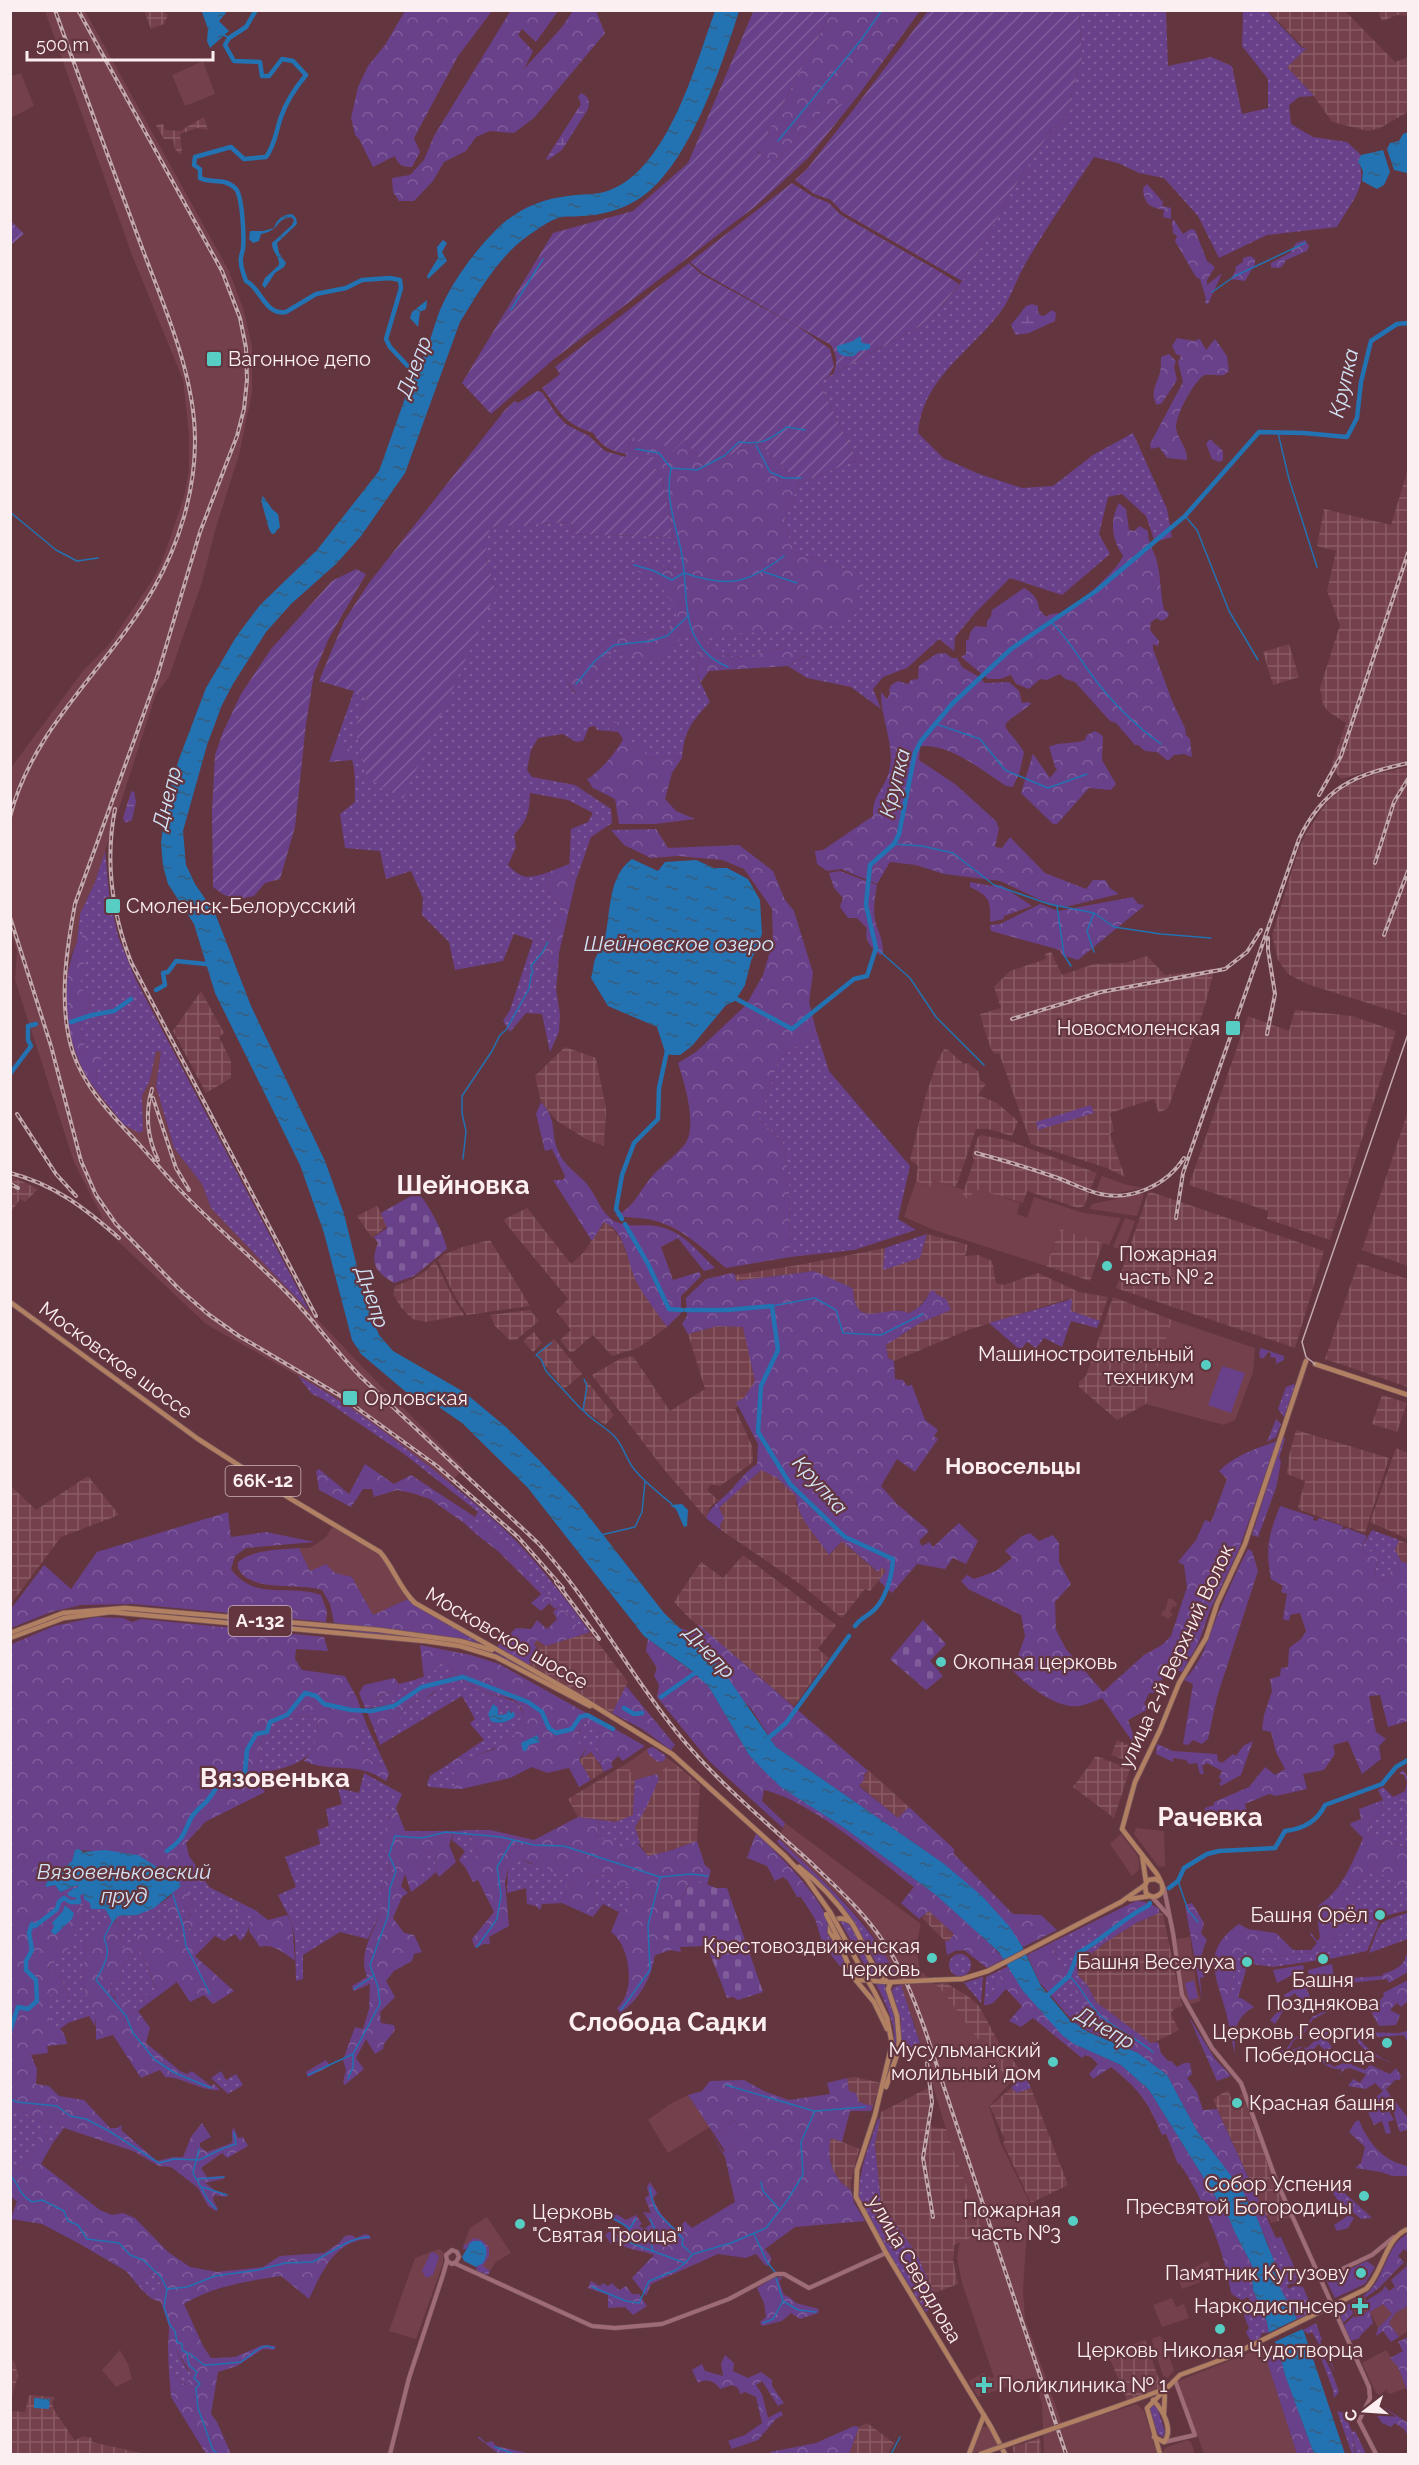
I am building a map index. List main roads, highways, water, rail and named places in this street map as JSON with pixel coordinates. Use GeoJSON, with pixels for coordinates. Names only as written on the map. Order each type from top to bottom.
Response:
{"type":"FeatureCollection","features":[{"type":"Feature","properties":{"kind":"main road","name":"Московское шоссе"},"geometry":{"type":"LineString","coordinates":[[10,1302],[198,1439],[291,1499],[380,1552],[387,1560],[403,1590],[415,1603],[606,1713],[651,1740],[682,1763],[785,1856],[809,1883],[838,1931]]}},
{"type":"Feature","properties":{"kind":"main road"},"geometry":{"type":"LineString","coordinates":[[1306,1360],[1408,1395]]}},
{"type":"Feature","properties":{"kind":"main road","name":"улица 2-й Верхний Волок"},"geometry":{"type":"LineString","coordinates":[[1141,1852],[1122,1829],[1135,1782],[1179,1683],[1206,1638],[1217,1605],[1245,1544],[1306,1360]]}},
{"type":"Feature","properties":{"kind":"main road","name":"А-132"},"geometry":{"type":"LineString","coordinates":[[10,1633],[63,1613],[125,1608],[378,1630],[449,1639],[473,1644],[511,1658]]}},
{"type":"Feature","properties":{"kind":"main road","name":"А-132"},"geometry":{"type":"LineString","coordinates":[[10,1638],[64,1618],[118,1612],[425,1641],[460,1646],[496,1657],[606,1713]]}},
{"type":"Feature","properties":{"kind":"main road"},"geometry":{"type":"LineString","coordinates":[[1141,1852],[1162,1883],[1171,1919],[1182,1995],[1208,2042],[1240,2083],[1274,2175],[1369,2387],[1370,2395],[1359,2421],[1376,2454]]}},
{"type":"Feature","properties":{"kind":"main road"},"geometry":{"type":"LineString","coordinates":[[1141,1852],[1146,1893],[1164,1909],[1171,1919]]}},
{"type":"Feature","properties":{"kind":"main road"},"geometry":{"type":"LineString","coordinates":[[785,1856],[806,1872],[850,1922],[879,1975],[891,1982]]}},
{"type":"Feature","properties":{"kind":"main road"},"geometry":{"type":"LineString","coordinates":[[838,1931],[859,1979],[864,1982],[962,1979],[988,1971],[1121,1902],[1154,1878],[1162,1883]]}},
{"type":"Feature","properties":{"kind":"main road"},"geometry":{"type":"LineString","coordinates":[[1121,1902],[1160,1894],[1162,1883]]}},
{"type":"Feature","properties":{"kind":"main road"},"geometry":{"type":"LineString","coordinates":[[850,1922],[844,1918],[835,1920],[831,1923],[830,1932],[843,1952],[854,1978],[869,1995],[882,2017],[889,2034],[890,2055]]}},
{"type":"Feature","properties":{"kind":"main road","name":"улица Свердлова"},"geometry":{"type":"LineString","coordinates":[[838,1931],[875,1993],[889,2024],[892,2044],[875,2115],[857,2170],[855,2189],[861,2208],[1005,2454]]}},
{"type":"Feature","properties":{"kind":"main road"},"geometry":{"type":"LineString","coordinates":[[875,2115],[899,2048],[897,2016],[888,1989],[891,1982]]}},
{"type":"Feature","properties":{"kind":"main road"},"geometry":{"type":"LineString","coordinates":[[1321,2279],[1371,2255],[1399,2233],[1408,2229]]}},
{"type":"Feature","properties":{"kind":"main road"},"geometry":{"type":"LineString","coordinates":[[1147,2411],[1153,2400],[1183,2373],[1223,2360],[1369,2285],[1399,2233]]}},
{"type":"Feature","properties":{"kind":"main road"},"geometry":{"type":"LineString","coordinates":[[390,2454],[409,2378],[444,2276],[453,2262],[592,2326],[635,2328],[663,2324],[729,2299],[776,2274],[784,2274],[809,2288],[886,2253]]}},
{"type":"Feature","properties":{"kind":"main road"},"geometry":{"type":"LineString","coordinates":[[1155,2437],[1163,2442],[1194,2434],[1174,2379]]}},
{"type":"Feature","properties":{"kind":"main road"},"geometry":{"type":"LineString","coordinates":[[981,2454],[1165,2389]]}},
{"type":"Feature","properties":{"kind":"main road"},"geometry":{"type":"LineString","coordinates":[[1160,2454],[1163,2442],[1168,2435],[1163,2405],[1165,2389]]}},
{"type":"Feature","properties":{"kind":"main road"},"geometry":{"type":"LineString","coordinates":[[1140,2399],[1153,2400]]}},
{"type":"Feature","properties":{"kind":"main road"},"geometry":{"type":"LineString","coordinates":[[1153,2400],[1165,2418]]}},
{"type":"Feature","properties":{"kind":"main road"},"geometry":{"type":"LineString","coordinates":[[1132,2402],[1141,2404],[1147,2411],[1160,2454]]}},
{"type":"Feature","properties":{"kind":"main road"},"geometry":{"type":"LineString","coordinates":[[969,2454],[984,2415]]}},
{"type":"Feature","properties":{"kind":"main road"},"geometry":{"type":"LineString","coordinates":[[1168,2429],[1179,2439]]}},
{"type":"Feature","properties":{"kind":"water"},"geometry":{"type":"Polygon","coordinates":[[[198,11],[225,11],[226,13],[219,21],[229,31],[210,48],[207,41],[208,29],[202,12],[198,11]]]}},
{"type":"Feature","properties":{"kind":"water"},"geometry":{"type":"Polygon","coordinates":[[[715,11],[739,11],[701,115],[672,165],[655,185],[631,204],[602,214],[552,220],[525,238],[503,259],[460,322],[405,473],[361,536],[336,564],[291,604],[266,632],[233,684],[222,705],[207,745],[183,831],[186,865],[195,884],[215,913],[251,1006],[325,1161],[344,1214],[366,1303],[379,1335],[393,1351],[464,1392],[506,1427],[538,1459],[576,1500],[664,1613],[721,1668],[776,1747],[943,1863],[982,1896],[1009,1926],[1022,1946],[1041,1986],[1069,2019],[1088,2032],[1138,2053],[1167,2075],[1197,2131],[1242,2190],[1257,2218],[1276,2266],[1280,2288],[1304,2332],[1345,2454],[1314,2454],[1285,2375],[1278,2347],[1269,2333],[1267,2322],[1253,2290],[1252,2278],[1256,2275],[1253,2268],[1230,2220],[1149,2090],[1121,2065],[1074,2044],[1062,2035],[1023,1991],[999,1952],[936,1895],[843,1827],[782,1788],[749,1755],[709,1687],[692,1671],[644,1636],[528,1488],[462,1423],[433,1403],[406,1392],[361,1354],[352,1340],[324,1233],[300,1165],[215,993],[194,924],[168,884],[163,866],[161,843],[166,804],[179,759],[206,688],[236,637],[260,605],[317,550],[379,471],[414,373],[426,350],[440,310],[457,278],[487,239],[519,212],[538,203],[558,198],[600,193],[623,183],[643,166],[660,144],[675,117],[715,11]]]}},
{"type":"Feature","properties":{"kind":"water"},"geometry":{"type":"Polygon","coordinates":[[[1408,132],[1407,173],[1394,170],[1387,149],[1390,143],[1399,141],[1403,134],[1408,132]]]}},
{"type":"Feature","properties":{"kind":"water"},"geometry":{"type":"Polygon","coordinates":[[[1383,150],[1390,172],[1384,185],[1377,189],[1362,181],[1363,171],[1358,162],[1361,155],[1383,150]]]}},
{"type":"Feature","properties":{"kind":"water"},"geometry":{"type":"Polygon","coordinates":[[[292,214],[297,224],[277,243],[279,253],[286,263],[275,273],[265,288],[262,285],[265,278],[279,265],[272,243],[292,225],[294,220],[291,217],[282,220],[275,228],[272,230],[261,234],[259,241],[253,243],[249,239],[250,231],[274,228],[280,218],[292,214]]]}},
{"type":"Feature","properties":{"kind":"water"},"geometry":{"type":"Polygon","coordinates":[[[443,240],[447,243],[442,252],[447,261],[428,279],[427,276],[438,258],[437,247],[443,240]]]}},
{"type":"Feature","properties":{"kind":"water"},"geometry":{"type":"Polygon","coordinates":[[[427,300],[426,309],[420,312],[418,327],[410,318],[412,312],[427,300]]]}},
{"type":"Feature","properties":{"kind":"water"},"geometry":{"type":"Polygon","coordinates":[[[860,336],[862,343],[870,344],[870,349],[859,351],[854,356],[845,356],[838,352],[837,346],[860,336]]]}},
{"type":"Feature","properties":{"kind":"water"},"geometry":{"type":"Polygon","coordinates":[[[263,496],[278,514],[280,527],[274,534],[269,529],[261,500],[263,496]]]}},
{"type":"Feature","properties":{"kind":"water","name":"Шейновское озеро"},"geometry":{"type":"Polygon","coordinates":[[[632,859],[658,871],[665,862],[696,860],[714,868],[727,868],[748,879],[760,900],[762,934],[751,961],[745,985],[735,1001],[726,1005],[692,1046],[680,1055],[666,1055],[657,1027],[608,1006],[591,978],[595,959],[605,938],[614,884],[624,866],[632,859]]]}},
{"type":"Feature","properties":{"kind":"water"},"geometry":{"type":"Polygon","coordinates":[[[682,1504],[688,1510],[687,1526],[684,1527],[676,1509],[670,1505],[682,1504]]]}},
{"type":"Feature","properties":{"kind":"water"},"geometry":{"type":"Polygon","coordinates":[[[493,1704],[498,1708],[498,1715],[506,1714],[509,1710],[511,1713],[514,1712],[515,1716],[504,1722],[491,1721],[488,1714],[493,1704]]]}},
{"type":"Feature","properties":{"kind":"water"},"geometry":{"type":"Polygon","coordinates":[[[537,1735],[540,1742],[529,1745],[526,1751],[523,1751],[521,1743],[537,1735]]]}},
{"type":"Feature","properties":{"kind":"water","name":"Вязовеньковский пруд"},"geometry":{"type":"Polygon","coordinates":[[[79,1849],[83,1852],[105,1850],[138,1855],[179,1881],[181,1886],[154,1908],[137,1915],[118,1916],[113,1923],[105,1909],[91,1909],[84,1895],[76,1893],[78,1885],[60,1892],[55,1885],[45,1887],[47,1882],[72,1861],[75,1850],[79,1849]]]}},
{"type":"Feature","properties":{"kind":"water"},"geometry":{"type":"Polygon","coordinates":[[[65,1905],[74,1913],[72,1919],[55,1935],[51,1932],[54,1926],[52,1923],[63,1911],[65,1905]]]}},
{"type":"Feature","properties":{"kind":"water"},"geometry":{"type":"Polygon","coordinates":[[[480,2241],[486,2251],[483,2263],[476,2267],[464,2261],[462,2257],[470,2243],[480,2241]]]}},
{"type":"Feature","properties":{"kind":"water"},"geometry":{"type":"Polygon","coordinates":[[[34,2398],[50,2399],[49,2409],[34,2408],[34,2398]]]}},
{"type":"Feature","properties":{"kind":"waterway","name":"Днепр"},"geometry":{"type":"LineString","coordinates":[[256,10],[246,27],[229,38],[225,45],[234,61],[260,62],[262,76],[269,76],[282,59],[293,61],[306,75],[286,106],[266,157],[244,159],[231,147],[195,157],[194,165],[200,169],[200,178],[226,183],[238,192],[243,227],[242,269],[246,281],[256,289],[273,310],[286,312],[316,294],[346,288],[362,280],[390,278],[400,280],[401,288],[386,339],[390,347],[417,376]]}},
{"type":"Feature","properties":{"kind":"waterway"},"geometry":{"type":"LineString","coordinates":[[778,141],[861,40],[882,10]]}},
{"type":"Feature","properties":{"kind":"waterway"},"geometry":{"type":"LineString","coordinates":[[224,35],[229,38]]}},
{"type":"Feature","properties":{"kind":"waterway"},"geometry":{"type":"LineString","coordinates":[[1212,292],[1235,276],[1305,243]]}},
{"type":"Feature","properties":{"kind":"waterway"},"geometry":{"type":"LineString","coordinates":[[511,310],[543,259]]}},
{"type":"Feature","properties":{"kind":"waterway","name":"Крупка"},"geometry":{"type":"LineString","coordinates":[[731,996],[792,1029],[854,979],[867,976],[876,948],[866,905],[870,865],[894,844],[899,834],[915,753],[921,741],[952,704],[1011,649],[1096,591],[1185,516],[1259,432],[1347,437],[1357,418],[1361,382],[1371,341],[1397,324],[1408,323]]}},
{"type":"Feature","properties":{"kind":"waterway"},"geometry":{"type":"LineString","coordinates":[[671,468],[697,470],[724,456],[739,442],[754,443],[765,440],[787,427],[805,430]]}},
{"type":"Feature","properties":{"kind":"waterway"},"geometry":{"type":"LineString","coordinates":[[1278,433],[1289,479],[1317,567]]}},
{"type":"Feature","properties":{"kind":"waterway"},"geometry":{"type":"LineString","coordinates":[[756,445],[770,472],[784,478],[801,478]]}},
{"type":"Feature","properties":{"kind":"waterway"},"geometry":{"type":"LineString","coordinates":[[636,449],[659,453],[671,468],[670,500],[683,560],[691,628],[705,652],[728,667]]}},
{"type":"Feature","properties":{"kind":"waterway"},"geometry":{"type":"LineString","coordinates":[[10,512],[56,550],[77,561],[98,558]]}},
{"type":"Feature","properties":{"kind":"waterway"},"geometry":{"type":"LineString","coordinates":[[1185,516],[1197,530],[1229,611],[1258,660]]}},
{"type":"Feature","properties":{"kind":"waterway"},"geometry":{"type":"LineString","coordinates":[[634,565],[652,570],[672,580],[684,573],[725,582],[748,578],[784,556]]}},
{"type":"Feature","properties":{"kind":"waterway"},"geometry":{"type":"LineString","coordinates":[[764,572],[797,583]]}},
{"type":"Feature","properties":{"kind":"waterway"},"geometry":{"type":"LineString","coordinates":[[576,684],[595,661],[614,645],[651,641],[667,636],[689,615]]}},
{"type":"Feature","properties":{"kind":"waterway"},"geometry":{"type":"LineString","coordinates":[[1051,622],[1113,700],[1131,719],[1161,744]]}},
{"type":"Feature","properties":{"kind":"waterway"},"geometry":{"type":"LineString","coordinates":[[936,724],[980,739],[1005,770],[1048,788],[1087,774]]}},
{"type":"Feature","properties":{"kind":"waterway"},"geometry":{"type":"LineString","coordinates":[[894,844],[922,846],[953,853],[994,885],[1049,904],[1094,913],[1114,927],[1211,938]]}},
{"type":"Feature","properties":{"kind":"waterway"},"geometry":{"type":"LineString","coordinates":[[1057,906],[1064,955],[1071,966]]}},
{"type":"Feature","properties":{"kind":"waterway"},"geometry":{"type":"LineString","coordinates":[[1094,913],[1087,931],[1094,952]]}},
{"type":"Feature","properties":{"kind":"waterway"},"geometry":{"type":"LineString","coordinates":[[463,1159],[466,1131],[462,1113],[462,1096],[500,1035],[506,1030],[529,989],[533,973],[531,966],[548,942]]}},
{"type":"Feature","properties":{"kind":"waterway"},"geometry":{"type":"LineString","coordinates":[[876,948],[910,978],[936,1017],[984,1065]]}},
{"type":"Feature","properties":{"kind":"waterway"},"geometry":{"type":"LineString","coordinates":[[156,990],[165,985],[163,973],[168,972],[176,961],[206,964],[209,961]]}},
{"type":"Feature","properties":{"kind":"waterway"},"geometry":{"type":"LineString","coordinates":[[71,1022],[114,1011],[131,999]]}},
{"type":"Feature","properties":{"kind":"waterway"},"geometry":{"type":"LineString","coordinates":[[10,1074],[31,1046],[28,1040],[28,1026],[36,1024]]}},
{"type":"Feature","properties":{"kind":"waterway","name":"Крупка"},"geometry":{"type":"LineString","coordinates":[[622,1219],[616,1209],[622,1175],[634,1143],[658,1119],[659,1088],[667,1051]]}},
{"type":"Feature","properties":{"kind":"waterway","name":"Крупка"},"geometry":{"type":"LineString","coordinates":[[625,1224],[648,1264],[669,1309],[682,1310]]}},
{"type":"Feature","properties":{"kind":"waterway"},"geometry":{"type":"LineString","coordinates":[[772,1306],[815,1298],[836,1310],[843,1333],[881,1335],[923,1314]]}},
{"type":"Feature","properties":{"kind":"waterway","name":"Крупка"},"geometry":{"type":"LineString","coordinates":[[686,1310],[727,1310],[772,1306],[778,1350],[761,1386],[758,1432],[790,1484],[845,1537],[893,1559],[889,1582],[883,1597],[875,1610],[855,1626]]}},
{"type":"Feature","properties":{"kind":"waterway"},"geometry":{"type":"LineString","coordinates":[[551,1343],[536,1355],[541,1359],[546,1371],[582,1410]]}},
{"type":"Feature","properties":{"kind":"waterway"},"geometry":{"type":"LineString","coordinates":[[584,1379],[587,1386],[583,1410],[615,1437],[638,1474],[672,1504]]}},
{"type":"Feature","properties":{"kind":"waterway"},"geometry":{"type":"LineString","coordinates":[[601,1535],[635,1527],[642,1512],[645,1482]]}},
{"type":"Feature","properties":{"kind":"waterway","name":"Крупка"},"geometry":{"type":"LineString","coordinates":[[765,1741],[786,1723],[849,1636]]}},
{"type":"Feature","properties":{"kind":"waterway","name":"Вязовенька"},"geometry":{"type":"LineString","coordinates":[[661,1697],[698,1671]]}},
{"type":"Feature","properties":{"kind":"waterway","name":"Вязовенька"},"geometry":{"type":"LineString","coordinates":[[167,1851],[179,1841],[193,1815],[221,1782],[237,1781],[245,1772],[247,1750],[256,1734],[267,1732],[270,1722],[287,1715],[305,1693],[316,1696],[324,1704],[351,1710],[371,1711],[394,1706],[422,1687],[463,1677],[528,1702],[542,1712],[549,1728],[556,1733],[572,1729],[580,1717],[587,1715],[613,1729]]}},
{"type":"Feature","properties":{"kind":"waterway","name":"Вязовенька"},"geometry":{"type":"LineString","coordinates":[[624,1708],[634,1714],[642,1713]]}},
{"type":"Feature","properties":{"kind":"waterway","name":"Рачевка"},"geometry":{"type":"LineString","coordinates":[[1169,1888],[1178,1881],[1184,1868],[1207,1854],[1219,1851],[1275,1848],[1285,1831],[1309,1824],[1325,1805],[1382,1784],[1396,1767],[1408,1760]]}},
{"type":"Feature","properties":{"kind":"waterway"},"geometry":{"type":"LineString","coordinates":[[348,2079],[353,2067],[353,2054],[380,2004],[378,1987],[370,1965],[388,1916],[390,1888],[396,1871],[389,1855],[395,1836],[422,1838],[446,1832],[501,1837],[534,1845],[564,1846],[660,1877],[691,1874],[708,1876]]}},
{"type":"Feature","properties":{"kind":"waterway"},"geometry":{"type":"LineString","coordinates":[[477,1947],[497,1919],[501,1895],[497,1867],[513,1840]]}},
{"type":"Feature","properties":{"kind":"waterway"},"geometry":{"type":"LineString","coordinates":[[621,2010],[650,1970],[648,1925],[660,1878]]}},
{"type":"Feature","properties":{"kind":"waterway"},"geometry":{"type":"LineString","coordinates":[[1178,1881],[1188,1910],[1198,1922]]}},
{"type":"Feature","properties":{"kind":"waterway","name":"Вязовенька"},"geometry":{"type":"LineString","coordinates":[[10,2031],[18,2007],[28,2009],[37,2001],[36,1980],[26,1970],[26,1961],[32,1950],[29,1933],[32,1924],[35,1926],[57,1909],[59,1902],[64,1898],[70,1902],[79,1902],[78,1896],[70,1894],[75,1890],[80,1893]]}},
{"type":"Feature","properties":{"kind":"waterway"},"geometry":{"type":"LineString","coordinates":[[173,1895],[183,1926],[186,1946],[210,1994]]}},
{"type":"Feature","properties":{"kind":"waterway","name":"Рачевка"},"geometry":{"type":"LineString","coordinates":[[1047,1996],[1069,1976],[1078,1953],[1150,1903]]}},
{"type":"Feature","properties":{"kind":"waterway"},"geometry":{"type":"LineString","coordinates":[[113,1920],[104,1938],[107,1950],[106,1960],[96,1980],[126,2016],[133,2033],[155,2060],[175,2073],[211,2088]]}},
{"type":"Feature","properties":{"kind":"waterway"},"geometry":{"type":"LineString","coordinates":[[354,1989],[373,1976]]}},
{"type":"Feature","properties":{"kind":"waterway","name":"Днепр"},"geometry":{"type":"LineString","coordinates":[[1069,1976],[1102,2017],[1153,2052]]}},
{"type":"Feature","properties":{"kind":"waterway"},"geometry":{"type":"LineString","coordinates":[[308,2075],[353,2054]]}},
{"type":"Feature","properties":{"kind":"waterway"},"geometry":{"type":"LineString","coordinates":[[726,2085],[814,2111]]}},
{"type":"Feature","properties":{"kind":"waterway"},"geometry":{"type":"LineString","coordinates":[[10,2099],[17,2102],[57,2106],[70,2116],[86,2119],[109,2131],[159,2163],[174,2159],[199,2160],[236,2144],[234,2133]]}},
{"type":"Feature","properties":{"kind":"waterway"},"geometry":{"type":"LineString","coordinates":[[614,2239],[685,2263],[693,2254],[731,2243],[766,2228],[803,2175],[801,2142],[815,2111],[865,2107]]}},
{"type":"Feature","properties":{"kind":"waterway"},"geometry":{"type":"LineString","coordinates":[[199,2149],[193,2173],[196,2179],[224,2177]]}},
{"type":"Feature","properties":{"kind":"waterway"},"geometry":{"type":"LineString","coordinates":[[10,2175],[27,2199],[32,2202],[42,2200],[64,2211],[68,2221],[78,2225],[87,2239],[119,2243],[130,2255],[143,2260],[161,2277],[167,2289],[164,2307],[170,2325],[175,2331],[177,2342],[182,2344],[182,2350],[187,2353],[189,2365],[197,2372],[194,2378],[200,2384],[196,2388],[198,2408],[213,2450],[218,2454]]}},
{"type":"Feature","properties":{"kind":"waterway"},"geometry":{"type":"LineString","coordinates":[[197,2180],[216,2209]]}},
{"type":"Feature","properties":{"kind":"waterway"},"geometry":{"type":"LineString","coordinates":[[761,2182],[763,2191],[780,2210]]}},
{"type":"Feature","properties":{"kind":"waterway"},"geometry":{"type":"LineString","coordinates":[[202,2187],[227,2195]]}},
{"type":"Feature","properties":{"kind":"waterway"},"geometry":{"type":"LineString","coordinates":[[650,2188],[658,2213],[683,2239],[682,2245],[691,2253]]}},
{"type":"Feature","properties":{"kind":"waterway"},"geometry":{"type":"LineString","coordinates":[[609,2216],[628,2227],[636,2244]]}},
{"type":"Feature","properties":{"kind":"waterway"},"geometry":{"type":"LineString","coordinates":[[630,2228],[636,2219]]}},
{"type":"Feature","properties":{"kind":"waterway"},"geometry":{"type":"LineString","coordinates":[[650,2219],[656,2232],[651,2239],[653,2251]]}},
{"type":"Feature","properties":{"kind":"waterway"},"geometry":{"type":"LineString","coordinates":[[754,2234],[767,2262],[775,2272]]}},
{"type":"Feature","properties":{"kind":"waterway"},"geometry":{"type":"LineString","coordinates":[[167,2289],[187,2287],[215,2276],[258,2270],[285,2263],[313,2262],[348,2242],[369,2237]]}},
{"type":"Feature","properties":{"kind":"waterway"},"geometry":{"type":"LineString","coordinates":[[592,2287],[626,2301],[639,2303],[649,2281],[676,2270],[685,2263]]}},
{"type":"Feature","properties":{"kind":"waterway"},"geometry":{"type":"LineString","coordinates":[[776,2278],[783,2301],[798,2310],[816,2312]]}},
{"type":"Feature","properties":{"kind":"waterway"},"geometry":{"type":"LineString","coordinates":[[763,2323],[773,2319],[783,2301]]}},
{"type":"Feature","properties":{"kind":"waterway"},"geometry":{"type":"LineString","coordinates":[[189,2353],[204,2365],[210,2365],[241,2362],[260,2348],[267,2346],[274,2348]]}},
{"type":"Feature","properties":{"kind":"waterway"},"geometry":{"type":"LineString","coordinates":[[891,2454],[900,2437]]}},
{"type":"Feature","properties":{"kind":"waterway"},"geometry":{"type":"LineString","coordinates":[[495,2447],[514,2454]]}},
{"type":"Feature","properties":{"kind":"tram line"},"geometry":{"type":"LineString","coordinates":[[1315,1364],[1306,1357],[1302,1342],[1408,1034]]}},
{"type":"Feature","properties":{"kind":"railway"},"geometry":{"type":"LineString","coordinates":[[10,817],[21,784],[54,725],[136,617],[163,571],[184,517],[194,460],[194,416],[177,341],[55,10]]}},
{"type":"Feature","properties":{"kind":"railway"},"geometry":{"type":"LineString","coordinates":[[78,10],[222,271],[240,318],[246,348],[247,380],[244,409],[237,436],[200,532],[157,677],[75,904],[66,960],[65,998],[68,1035],[78,1066],[100,1100],[173,1183],[287,1293],[362,1378],[538,1543],[577,1590],[647,1692],[684,1741],[728,1788],[839,1889],[867,1919],[883,1941],[901,1972],[924,2027],[1066,2454]]}},
{"type":"Feature","properties":{"kind":"railway"},"geometry":{"type":"LineString","coordinates":[[1319,795],[1341,756],[1408,553]]}},
{"type":"Feature","properties":{"kind":"railway"},"geometry":{"type":"LineString","coordinates":[[1176,1218],[1183,1173],[1299,839],[1309,821],[1330,795],[1356,779],[1408,763]]}},
{"type":"Feature","properties":{"kind":"railway"},"geometry":{"type":"LineString","coordinates":[[1375,863],[1394,802],[1408,779]]}},
{"type":"Feature","properties":{"kind":"railway"},"geometry":{"type":"LineString","coordinates":[[115,809],[111,848],[112,887],[119,925],[131,962],[316,1316]]}},
{"type":"Feature","properties":{"kind":"railway"},"geometry":{"type":"LineString","coordinates":[[1384,935],[1408,871]]}},
{"type":"Feature","properties":{"kind":"railway"},"geometry":{"type":"LineString","coordinates":[[10,917],[51,1046],[81,1161],[96,1195],[116,1224],[178,1288],[208,1314],[239,1336],[339,1395],[437,1466],[518,1537],[563,1588]]}},
{"type":"Feature","properties":{"kind":"railway"},"geometry":{"type":"LineString","coordinates":[[1012,1019],[1101,992],[1225,969],[1247,952],[1261,930]]}},
{"type":"Feature","properties":{"kind":"railway"},"geometry":{"type":"LineString","coordinates":[[1267,1034],[1275,994],[1268,938]]}},
{"type":"Feature","properties":{"kind":"railway"},"geometry":{"type":"LineString","coordinates":[[152,1089],[148,1107],[148,1125],[151,1143],[158,1160]]}},
{"type":"Feature","properties":{"kind":"railway"},"geometry":{"type":"LineString","coordinates":[[153,1098],[176,1168],[189,1190]]}},
{"type":"Feature","properties":{"kind":"railway"},"geometry":{"type":"LineString","coordinates":[[17,1114],[56,1174],[76,1196]]}},
{"type":"Feature","properties":{"kind":"railway"},"geometry":{"type":"LineString","coordinates":[[976,1153],[1112,1196],[1148,1189],[1168,1176],[1184,1158]]}},
{"type":"Feature","properties":{"kind":"railway"},"geometry":{"type":"LineString","coordinates":[[10,1173],[41,1184],[69,1199],[119,1238]]}},
{"type":"Feature","properties":{"kind":"railway"},"geometry":{"type":"LineString","coordinates":[[10,1184],[18,1188]]}},
{"type":"Feature","properties":{"kind":"railway"},"geometry":{"type":"LineString","coordinates":[[556,1582],[599,1639]]}},
{"type":"Feature","properties":{"kind":"railway"},"geometry":{"type":"LineString","coordinates":[[927,2063],[932,2102],[923,2158],[933,2217]]}},
{"type":"Feature","properties":{"kind":"place","name":"Вагонное депо"},"geometry":{"type":"Point","coordinates":[214,359]}},
{"type":"Feature","properties":{"kind":"place","name":"Смоленск-Белорусский"},"geometry":{"type":"Point","coordinates":[113,906]}},
{"type":"Feature","properties":{"kind":"place","name":"Новосмоленская"},"geometry":{"type":"Point","coordinates":[1233,1028]}},
{"type":"Feature","properties":{"kind":"place","name":"Пожарная часть № 2"},"geometry":{"type":"Point","coordinates":[1107,1266]}},
{"type":"Feature","properties":{"kind":"place","name":"Машиностроительный техникум"},"geometry":{"type":"Point","coordinates":[1206,1365]}},
{"type":"Feature","properties":{"kind":"place","name":"Орловская"},"geometry":{"type":"Point","coordinates":[350,1398]}},
{"type":"Feature","properties":{"kind":"place","name":"Окопная церковь"},"geometry":{"type":"Point","coordinates":[941,1662]}},
{"type":"Feature","properties":{"kind":"place","name":"Башня Орёл"},"geometry":{"type":"Point","coordinates":[1380,1915]}},
{"type":"Feature","properties":{"kind":"place","name":"Крестовоздвиженская церковь"},"geometry":{"type":"Point","coordinates":[932,1958]}},
{"type":"Feature","properties":{"kind":"place","name":"Башня Позднякова"},"geometry":{"type":"Point","coordinates":[1323,1959]}},
{"type":"Feature","properties":{"kind":"place","name":"Башня Веселуха"},"geometry":{"type":"Point","coordinates":[1247,1962]}},
{"type":"Feature","properties":{"kind":"place","name":"Церковь Георгия Победоносца"},"geometry":{"type":"Point","coordinates":[1387,2043]}},
{"type":"Feature","properties":{"kind":"place","name":"Мусульманский молильный дом"},"geometry":{"type":"Point","coordinates":[1053,2062]}},
{"type":"Feature","properties":{"kind":"place","name":"Красная башня"},"geometry":{"type":"Point","coordinates":[1237,2103]}},
{"type":"Feature","properties":{"kind":"place","name":"Собор Успения Пресвятой Богородицы"},"geometry":{"type":"Point","coordinates":[1364,2196]}},
{"type":"Feature","properties":{"kind":"place","name":"Пожарная часть №3"},"geometry":{"type":"Point","coordinates":[1073,2221]}},
{"type":"Feature","properties":{"kind":"place","name":"Церковь \"Святая Троица\""},"geometry":{"type":"Point","coordinates":[520,2224]}},
{"type":"Feature","properties":{"kind":"place","name":"Памятник Кутузову"},"geometry":{"type":"Point","coordinates":[1361,2273]}},
{"type":"Feature","properties":{"kind":"place","name":"Наркодиспнсер"},"geometry":{"type":"Point","coordinates":[1360,2306]}},
{"type":"Feature","properties":{"kind":"place","name":"Церковь Николая Чудотворца"},"geometry":{"type":"Point","coordinates":[1220,2329]}},
{"type":"Feature","properties":{"kind":"place","name":"Поликлиника № 1"},"geometry":{"type":"Point","coordinates":[984,2385]}},
{"type":"Feature","properties":{"kind":"district","name":"Шейновка"},"geometry":{"type":"Point","coordinates":[463,1185]}},
{"type":"Feature","properties":{"kind":"district","name":"Новосельцы"},"geometry":{"type":"Point","coordinates":[1013,1466]}},
{"type":"Feature","properties":{"kind":"district","name":"Вязовенька"},"geometry":{"type":"Point","coordinates":[275,1778]}},
{"type":"Feature","properties":{"kind":"district","name":"Рачевка"},"geometry":{"type":"Point","coordinates":[1210,1817]}},
{"type":"Feature","properties":{"kind":"district","name":"Слобода Садки"},"geometry":{"type":"Point","coordinates":[668,2022]}}]}
